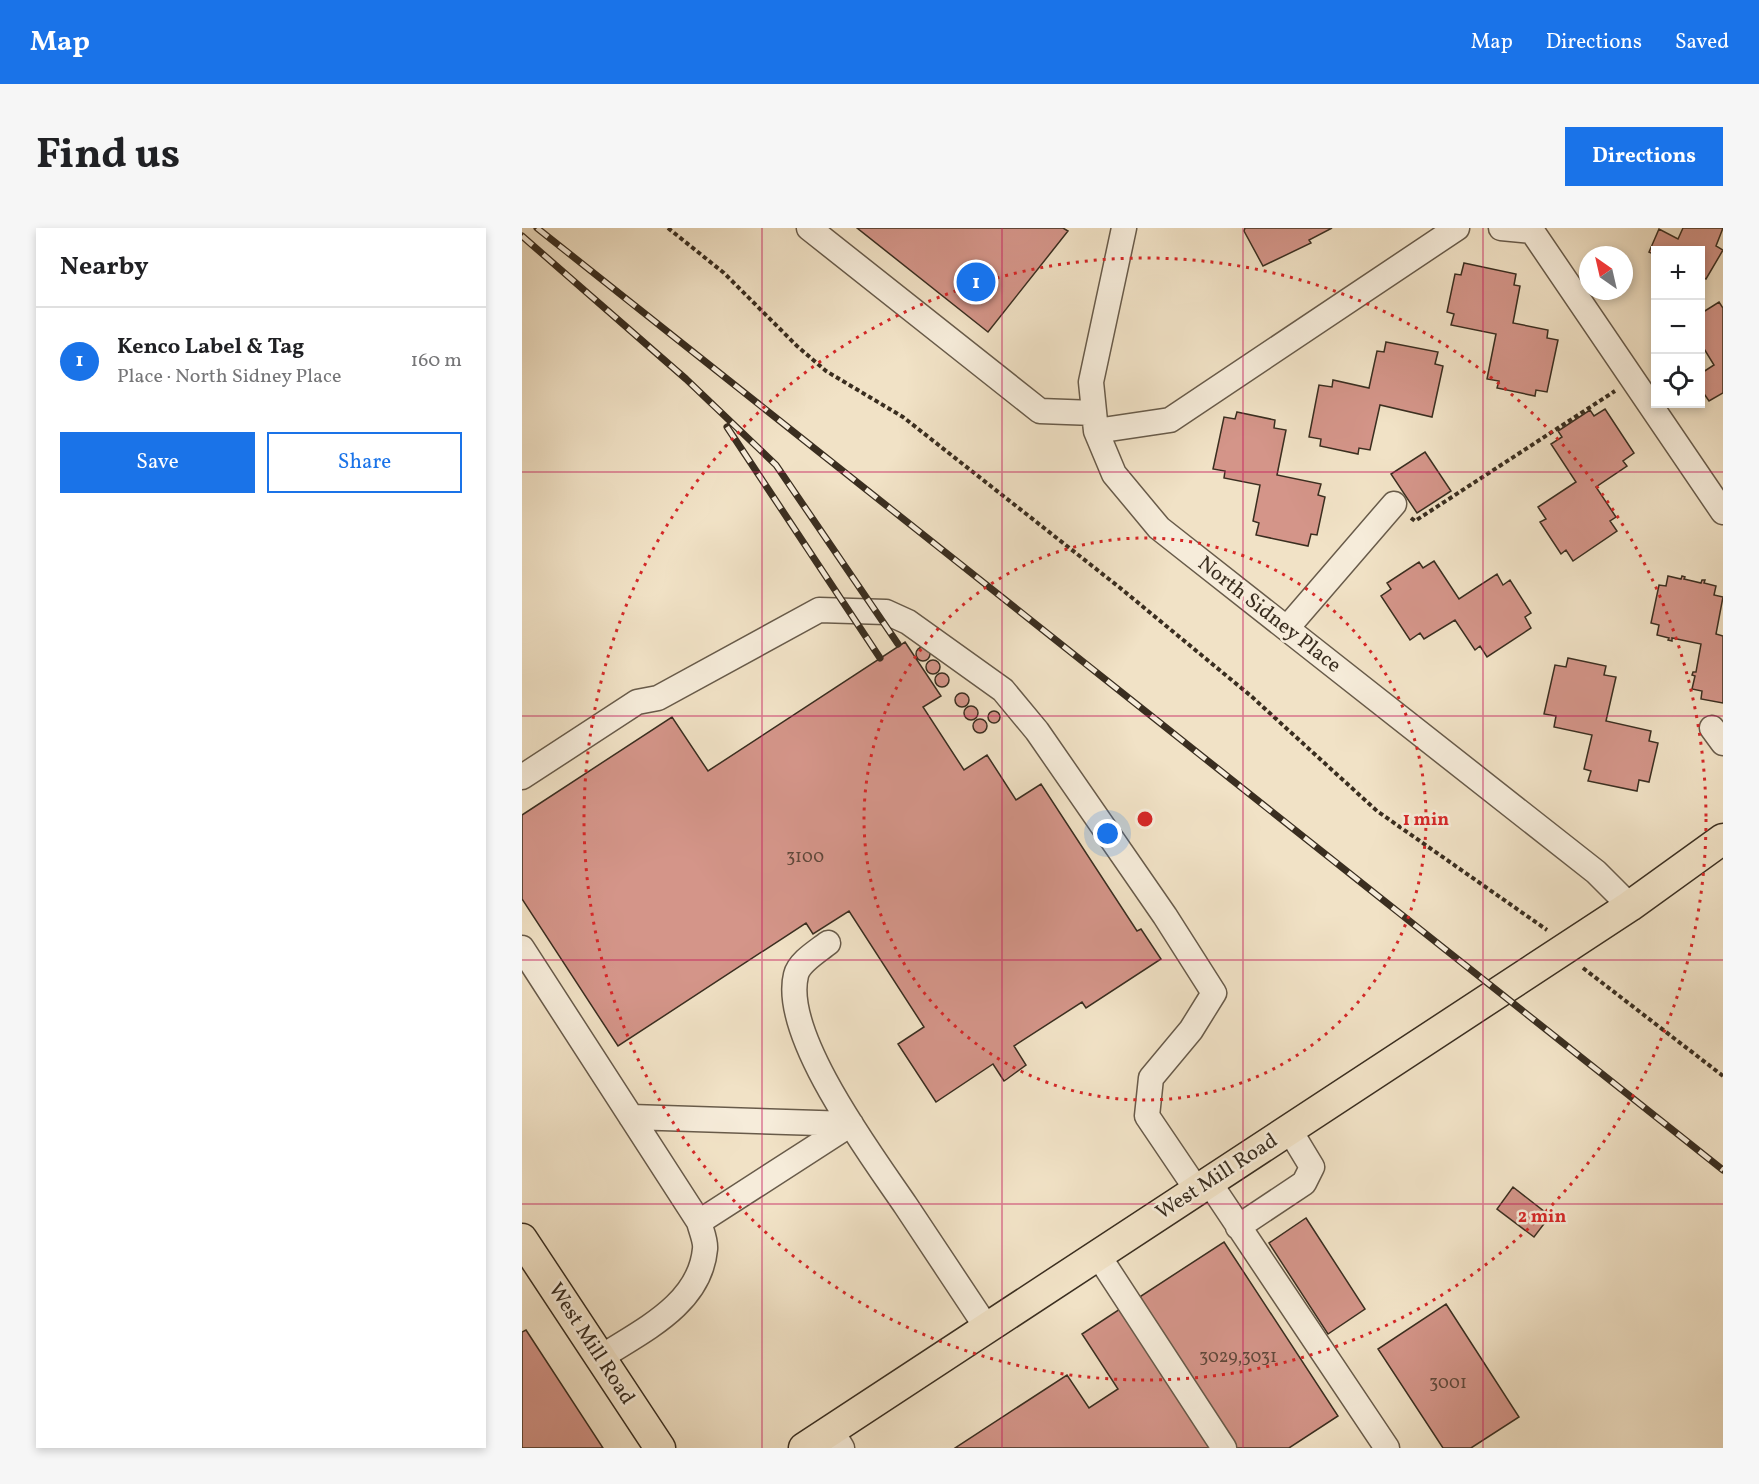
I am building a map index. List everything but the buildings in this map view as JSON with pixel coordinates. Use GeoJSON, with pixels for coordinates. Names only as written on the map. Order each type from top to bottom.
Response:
{"type":"FeatureCollection","features":[{"type":"Feature","properties":{"kind":"main road","name":"West Mill Road"},"geometry":{"type":"LineString","coordinates":[[804,1448],[837,1439],[987,1328],[1630,906],[1723,839]]}},
{"type":"Feature","properties":{"kind":"main road","name":"West Mill Road"},"geometry":{"type":"LineString","coordinates":[[1630,906],[1723,853]]}},
{"type":"Feature","properties":{"kind":"main road","name":"West Mill Road"},"geometry":{"type":"LineString","coordinates":[[522,1239],[660,1448]]}},
{"type":"Feature","properties":{"kind":"street"},"geometry":{"type":"LineString","coordinates":[[809,228],[984,369],[1040,411],[1095,422],[1170,420],[1457,228]]}},
{"type":"Feature","properties":{"kind":"street","name":"North Sidney Place"},"geometry":{"type":"LineString","coordinates":[[1124,228],[1091,382],[1095,422],[1114,474],[1159,528],[1596,872],[1630,906]]}},
{"type":"Feature","properties":{"kind":"street"},"geometry":{"type":"LineString","coordinates":[[1501,228],[1532,231],[1723,512]]}},
{"type":"Feature","properties":{"kind":"street"},"geometry":{"type":"LineString","coordinates":[[1287,628],[1394,504]]}},
{"type":"Feature","properties":{"kind":"street"},"geometry":{"type":"LineString","coordinates":[[522,777],[637,702],[658,698],[819,610],[886,612],[908,622],[1003,690],[1030,723],[1158,906],[1214,993],[1191,1030],[1151,1078],[1147,1116],[1238,1227],[1387,1448]]}},
{"type":"Feature","properties":{"kind":"street"},"geometry":{"type":"LineString","coordinates":[[828,943],[796,971],[795,1001],[813,1058],[851,1124],[987,1328]]}},
{"type":"Feature","properties":{"kind":"street"},"geometry":{"type":"LineString","coordinates":[[522,948],[699,1222],[705,1248],[694,1284],[675,1309],[600,1358]]}},
{"type":"Feature","properties":{"kind":"street"},"geometry":{"type":"LineString","coordinates":[[631,1117],[851,1124]]}},
{"type":"Feature","properties":{"kind":"street"},"geometry":{"type":"LineString","coordinates":[[699,1222],[851,1124]]}},
{"type":"Feature","properties":{"kind":"street"},"geometry":{"type":"LineString","coordinates":[[1238,1227],[1304,1183],[1310,1175],[1312,1167],[1290,1129]]}},
{"type":"Feature","properties":{"kind":"street"},"geometry":{"type":"LineString","coordinates":[[1098,1255],[1224,1448]]}},
{"type":"Feature","properties":{"kind":"path"},"geometry":{"type":"LineString","coordinates":[[668,228],[724,273],[797,346],[826,371],[903,417],[1110,580],[1251,696],[1377,811],[1549,932]]}},
{"type":"Feature","properties":{"kind":"path"},"geometry":{"type":"LineString","coordinates":[[1394,504],[1415,521],[1632,379]]}},
{"type":"Feature","properties":{"kind":"path"},"geometry":{"type":"LineString","coordinates":[[1578,964],[1723,1076]]}},
{"type":"Feature","properties":{"kind":"railway"},"geometry":{"type":"LineString","coordinates":[[537,228],[1723,1170]]}},
{"type":"Feature","properties":{"kind":"railway"},"geometry":{"type":"LineString","coordinates":[[522,236],[686,379],[776,465],[898,644]]}},
{"type":"Feature","properties":{"kind":"railway"},"geometry":{"type":"LineString","coordinates":[[727,427],[880,658]]}},
{"type":"Feature","properties":{"kind":"place","name":"Kenco Label & Tag"},"geometry":{"type":"Point","coordinates":[976,282]}}]}
